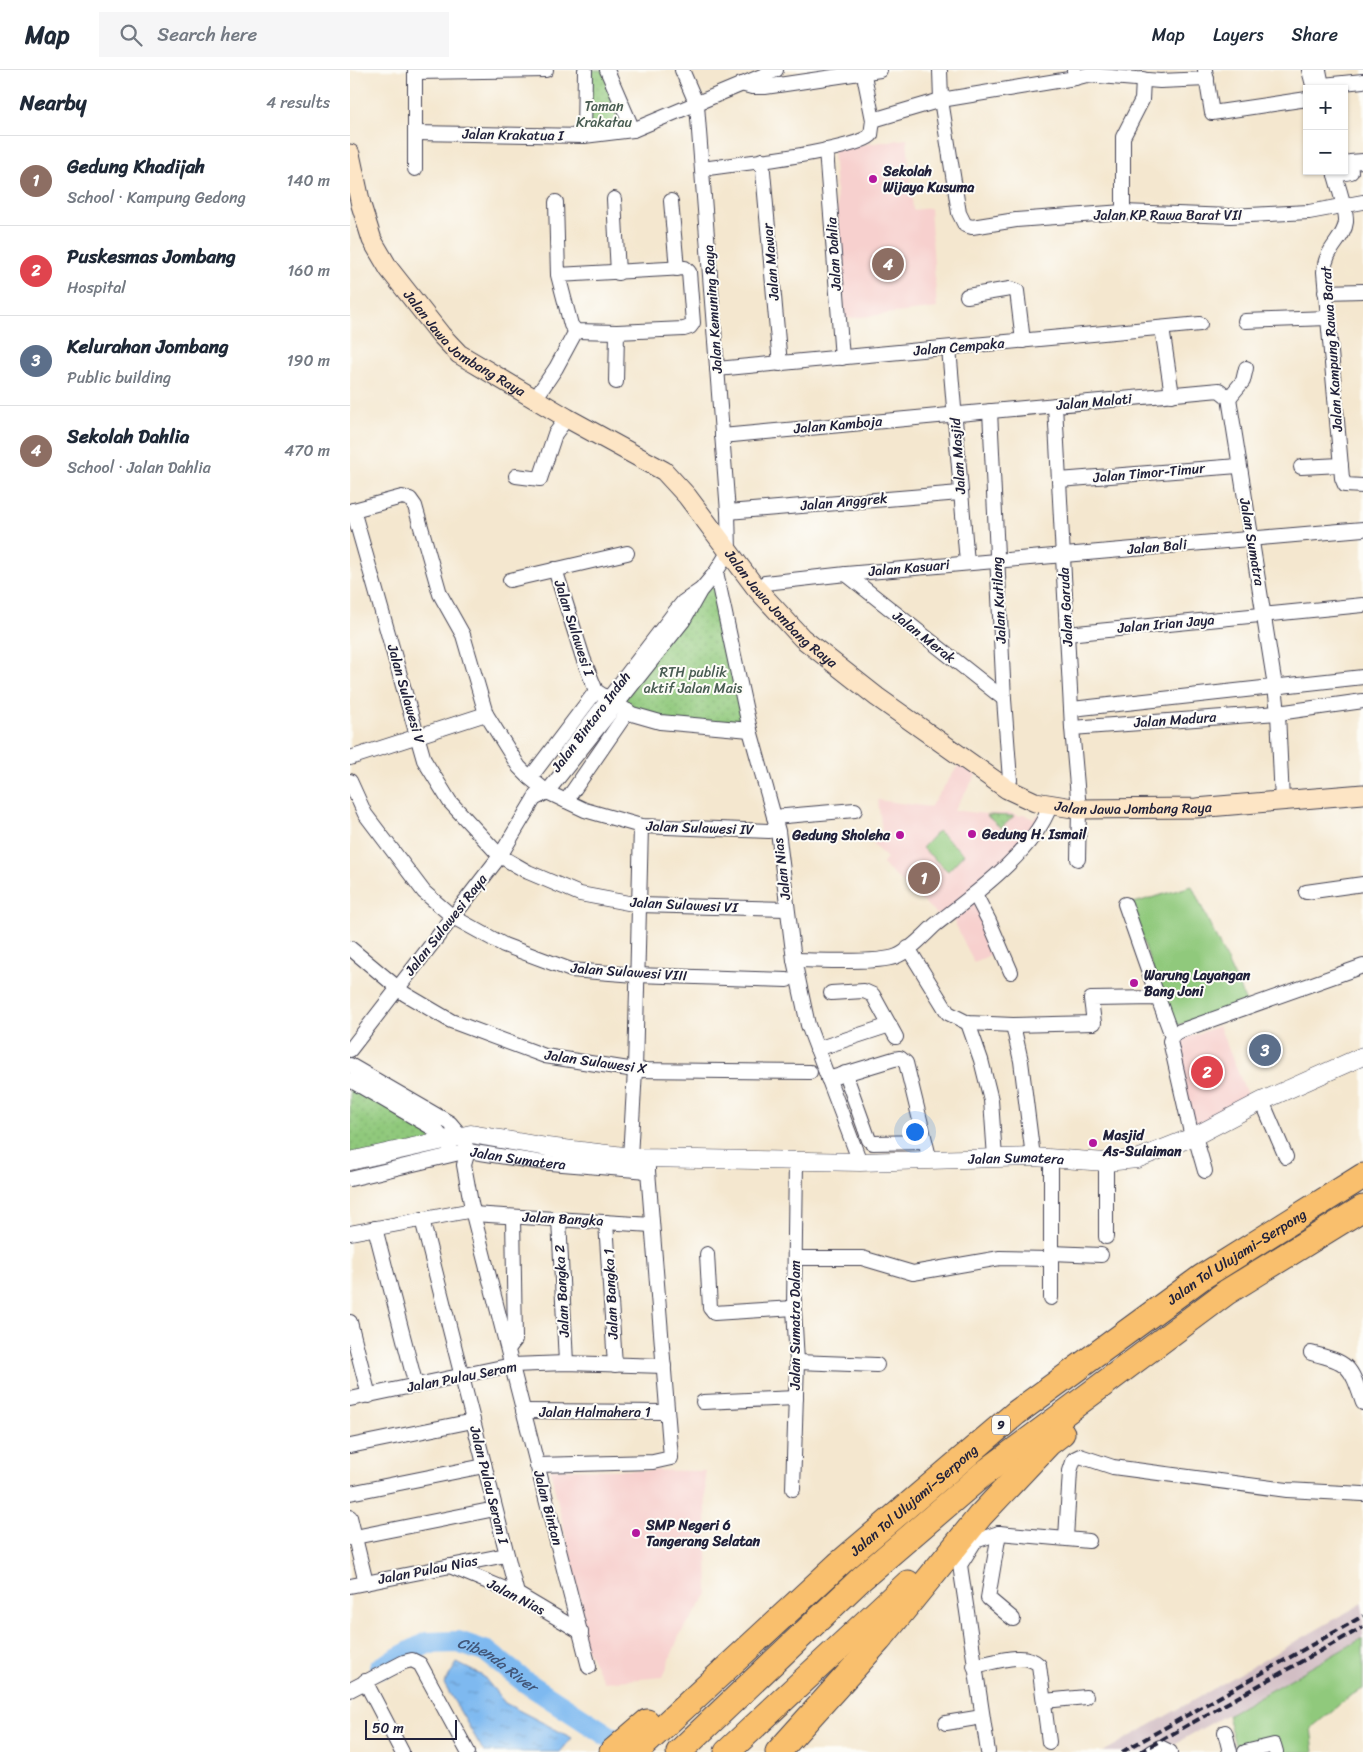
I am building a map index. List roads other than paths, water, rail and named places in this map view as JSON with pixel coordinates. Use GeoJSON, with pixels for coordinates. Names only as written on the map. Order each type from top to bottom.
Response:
{"type":"FeatureCollection","features":[{"type":"Feature","properties":{"kind":"highway","name":"Jalan Tol Ulujami–Serpong"},"geometry":{"type":"LineString","coordinates":[[636,1752],[668,1714],[766,1631],[840,1563],[1016,1413],[1202,1278],[1363,1176]]}},
{"type":"Feature","properties":{"kind":"highway","name":"Jalan Tol Ulujami–Serpong"},"geometry":{"type":"LineString","coordinates":[[679,1752],[862,1578],[983,1474],[1227,1292],[1363,1208]]}},
{"type":"Feature","properties":{"kind":"highway"},"geometry":{"type":"LineString","coordinates":[[778,1752],[879,1640],[980,1516],[1049,1442],[1152,1363],[1363,1216]]}},
{"type":"Feature","properties":{"kind":"highway"},"geometry":{"type":"LineString","coordinates":[[727,1752],[980,1516]]}},
{"type":"Feature","properties":{"kind":"highway"},"geometry":{"type":"LineString","coordinates":[[612,1752],[668,1714]]}},
{"type":"Feature","properties":{"kind":"main road","name":"Jalan Jawa Jombang Raya"},"geometry":{"type":"LineString","coordinates":[[351,161],[361,205],[372,240],[389,268],[425,315],[459,354],[567,418],[664,471],[687,496],[756,588],[802,638],[838,668],[1007,788],[1050,806],[1079,809],[1196,808],[1363,794]]}},
{"type":"Feature","properties":{"kind":"street"},"geometry":{"type":"LineString","coordinates":[[415,169],[415,71],[546,70]]}},
{"type":"Feature","properties":{"kind":"street"},"geometry":{"type":"LineString","coordinates":[[584,136],[585,70]]}},
{"type":"Feature","properties":{"kind":"street"},"geometry":{"type":"LineString","coordinates":[[607,70],[633,130]]}},
{"type":"Feature","properties":{"kind":"street","name":"Jalan Kemuning Raya"},"geometry":{"type":"LineString","coordinates":[[682,70],[697,104],[728,512],[729,551]]}},
{"type":"Feature","properties":{"kind":"street","name":"Jalan Krakatua I"},"geometry":{"type":"LineString","coordinates":[[415,134],[584,136],[633,130],[741,84],[758,73],[776,70]]}},
{"type":"Feature","properties":{"kind":"street"},"geometry":{"type":"LineString","coordinates":[[741,84],[752,87],[765,87],[880,70]]}},
{"type":"Feature","properties":{"kind":"street"},"geometry":{"type":"LineString","coordinates":[[940,70],[941,100]]}},
{"type":"Feature","properties":{"kind":"street"},"geometry":{"type":"LineString","coordinates":[[1309,70],[1313,85]]}},
{"type":"Feature","properties":{"kind":"street"},"geometry":{"type":"LineString","coordinates":[[1315,85],[1319,70]]}},
{"type":"Feature","properties":{"kind":"street"},"geometry":{"type":"LineString","coordinates":[[702,169],[826,150],[864,142],[871,135],[873,120],[863,71]]}},
{"type":"Feature","properties":{"kind":"street"},"geometry":{"type":"LineString","coordinates":[[873,120],[941,100],[1075,74],[1160,81],[1206,75],[1210,112],[1218,112],[1303,93]]}},
{"type":"Feature","properties":{"kind":"street"},"geometry":{"type":"LineString","coordinates":[[1123,212],[1123,137],[1142,100],[1143,79]]}},
{"type":"Feature","properties":{"kind":"street"},"geometry":{"type":"LineString","coordinates":[[1341,85],[1363,81]]}},
{"type":"Feature","properties":{"kind":"street","name":"Jalan KP Rawa Barat VII"},"geometry":{"type":"LineString","coordinates":[[941,100],[959,212],[965,225],[972,227],[1016,220],[1123,212],[1231,216],[1309,212],[1363,202]]}},
{"type":"Feature","properties":{"kind":"street","name":"Jalan Dahlia"},"geometry":{"type":"LineString","coordinates":[[826,150],[842,358]]}},
{"type":"Feature","properties":{"kind":"street","name":"Jalan Mawar"},"geometry":{"type":"LineString","coordinates":[[762,160],[780,364]]}},
{"type":"Feature","properties":{"kind":"street"},"geometry":{"type":"LineString","coordinates":[[1348,172],[1351,172],[1350,162],[1363,161]]}},
{"type":"Feature","properties":{"kind":"street","name":"Jalan Kampung Rawa Barat"},"geometry":{"type":"LineString","coordinates":[[1334,175],[1346,220],[1343,230],[1328,252],[1324,263],[1325,292],[1341,465],[1345,485],[1363,486]]}},
{"type":"Feature","properties":{"kind":"street"},"geometry":{"type":"LineString","coordinates":[[614,199],[618,273]]}},
{"type":"Feature","properties":{"kind":"street"},"geometry":{"type":"LineString","coordinates":[[670,201],[677,269]]}},
{"type":"Feature","properties":{"kind":"street"},"geometry":{"type":"LineString","coordinates":[[556,202],[558,275],[571,325],[576,330],[616,332],[684,329],[692,325],[690,272],[684,268],[558,275]]}},
{"type":"Feature","properties":{"kind":"street"},"geometry":{"type":"LineString","coordinates":[[967,296],[1010,289],[1017,291],[1019,294],[1023,341]]}},
{"type":"Feature","properties":{"kind":"street"},"geometry":{"type":"LineString","coordinates":[[1325,292],[1363,291]]}},
{"type":"Feature","properties":{"kind":"street"},"geometry":{"type":"LineString","coordinates":[[1245,321],[1328,318]]}},
{"type":"Feature","properties":{"kind":"street","name":"Jalan Cempaka"},"geometry":{"type":"LineString","coordinates":[[717,369],[1200,324]]}},
{"type":"Feature","properties":{"kind":"street"},"geometry":{"type":"LineString","coordinates":[[1162,328],[1172,395]]}},
{"type":"Feature","properties":{"kind":"street"},"geometry":{"type":"LineString","coordinates":[[535,399],[556,368],[576,330]]}},
{"type":"Feature","properties":{"kind":"street"},"geometry":{"type":"LineString","coordinates":[[616,332],[616,382]]}},
{"type":"Feature","properties":{"kind":"street","name":"Jalan Masjid"},"geometry":{"type":"LineString","coordinates":[[949,348],[967,563]]}},
{"type":"Feature","properties":{"kind":"street"},"geometry":{"type":"LineString","coordinates":[[1229,398],[1243,381],[1246,368]]}},
{"type":"Feature","properties":{"kind":"street","name":"Jalan Malati"},"geometry":{"type":"LineString","coordinates":[[955,414],[1219,390],[1229,398]]}},
{"type":"Feature","properties":{"kind":"street","name":"Jalan Sumatra"},"geometry":{"type":"LineString","coordinates":[[1229,398],[1238,466],[1252,538],[1275,686],[1282,802]]}},
{"type":"Feature","properties":{"kind":"street","name":"Jalan Garuda"},"geometry":{"type":"LineString","coordinates":[[1055,405],[1072,728],[1079,809],[1078,859]]}},
{"type":"Feature","properties":{"kind":"street","name":"Jalan Kutilang"},"geometry":{"type":"LineString","coordinates":[[990,411],[1004,699],[1010,780],[1007,788]]}},
{"type":"Feature","properties":{"kind":"street","name":"Jalan Kamboja"},"geometry":{"type":"LineString","coordinates":[[722,436],[955,414]]}},
{"type":"Feature","properties":{"kind":"street"},"geometry":{"type":"LineString","coordinates":[[516,476],[540,479],[555,434],[567,418]]}},
{"type":"Feature","properties":{"kind":"street"},"geometry":{"type":"LineString","coordinates":[[1301,467],[1341,465]]}},
{"type":"Feature","properties":{"kind":"street","name":"Jalan Timor-Timur"},"geometry":{"type":"LineString","coordinates":[[1059,480],[1238,466]]}},
{"type":"Feature","properties":{"kind":"street","name":"Jalan Anggrek"},"geometry":{"type":"LineString","coordinates":[[728,512],[960,492]]}},
{"type":"Feature","properties":{"kind":"street","name":"Jalan Sulawesi IV"},"geometry":{"type":"LineString","coordinates":[[352,511],[402,498],[410,499],[415,506],[440,594],[463,635],[486,714],[519,766],[542,792],[585,810],[641,826],[769,831]]}},
{"type":"Feature","properties":{"kind":"street","name":"Jalan Sulawesi V"},"geometry":{"type":"LineString","coordinates":[[352,511],[424,760],[450,802],[500,856]]}},
{"type":"Feature","properties":{"kind":"street","name":"Jalan Bali"},"geometry":{"type":"LineString","coordinates":[[1063,555],[1363,529]]}},
{"type":"Feature","properties":{"kind":"street","name":"Jalan Bintaro Indah"},"geometry":{"type":"LineString","coordinates":[[542,792],[618,704],[683,621],[700,591],[716,572],[729,551]]}},
{"type":"Feature","properties":{"kind":"street"},"geometry":{"type":"LineString","coordinates":[[510,580],[627,553]]}},
{"type":"Feature","properties":{"kind":"street","name":"Jalan Kasuari"},"geometry":{"type":"LineString","coordinates":[[756,588],[765,584],[846,574],[1063,555]]}},
{"type":"Feature","properties":{"kind":"street","name":"Jalan Sulawesi I"},"geometry":{"type":"LineString","coordinates":[[555,569],[583,658],[596,691],[618,704],[660,722],[750,730]]}},
{"type":"Feature","properties":{"kind":"street","name":"Jalan Nias"},"geometry":{"type":"LineString","coordinates":[[716,572],[750,730],[774,818],[794,960],[808,1025],[860,1162]]}},
{"type":"Feature","properties":{"kind":"street","name":"Jalan Merak"},"geometry":{"type":"LineString","coordinates":[[846,574],[1004,699]]}},
{"type":"Feature","properties":{"kind":"street","name":"Jalan Irian Jaya"},"geometry":{"type":"LineString","coordinates":[[1067,634],[1363,605]]}},
{"type":"Feature","properties":{"kind":"street"},"geometry":{"type":"LineString","coordinates":[[1275,686],[1363,677]]}},
{"type":"Feature","properties":{"kind":"street","name":"Jalan Madura"},"geometry":{"type":"LineString","coordinates":[[1072,709],[1175,700],[1275,686]]}},
{"type":"Feature","properties":{"kind":"street"},"geometry":{"type":"LineString","coordinates":[[530,778],[596,691]]}},
{"type":"Feature","properties":{"kind":"street"},"geometry":{"type":"LineString","coordinates":[[1278,713],[1363,701]]}},
{"type":"Feature","properties":{"kind":"street"},"geometry":{"type":"LineString","coordinates":[[566,801],[618,704]]}},
{"type":"Feature","properties":{"kind":"street","name":"Jalan Madura"},"geometry":{"type":"LineString","coordinates":[[1072,728],[1278,713]]}},
{"type":"Feature","properties":{"kind":"street"},"geometry":{"type":"LineString","coordinates":[[350,758],[418,738],[486,714]]}},
{"type":"Feature","properties":{"kind":"street","name":"Jalan Sulawesi VIII"},"geometry":{"type":"LineString","coordinates":[[350,780],[365,814],[411,878],[424,892],[453,917],[504,945],[571,970],[636,975],[787,980]]}},
{"type":"Feature","properties":{"kind":"street","name":"Jalan Sulawesi Raya"},"geometry":{"type":"LineString","coordinates":[[350,1050],[500,856],[542,792]]}},
{"type":"Feature","properties":{"kind":"street"},"geometry":{"type":"LineString","coordinates":[[794,960],[882,959],[896,957],[975,894],[1026,845],[1041,825],[1050,806]]}},
{"type":"Feature","properties":{"kind":"street"},"geometry":{"type":"LineString","coordinates":[[774,818],[855,810]]}},
{"type":"Feature","properties":{"kind":"street"},"geometry":{"type":"LineString","coordinates":[[630,1157],[635,1070],[641,826]]}},
{"type":"Feature","properties":{"kind":"street","name":"Jalan Sulawesi VI"},"geometry":{"type":"LineString","coordinates":[[500,856],[528,872],[580,894],[639,905],[787,909]]}},
{"type":"Feature","properties":{"kind":"street"},"geometry":{"type":"LineString","coordinates":[[1306,892],[1363,884]]}},
{"type":"Feature","properties":{"kind":"street"},"geometry":{"type":"LineString","coordinates":[[975,894],[1011,972]]}},
{"type":"Feature","properties":{"kind":"street"},"geometry":{"type":"LineString","coordinates":[[1126,904],[1172,1036]]}},
{"type":"Feature","properties":{"kind":"street","name":"Jalan Sulawesi X"},"geometry":{"type":"LineString","coordinates":[[350,948],[397,989],[451,1021],[545,1056],[635,1070],[810,1072]]}},
{"type":"Feature","properties":{"kind":"street"},"geometry":{"type":"LineString","coordinates":[[908,948],[948,1013],[968,1023],[1013,1025],[1094,1023],[1091,998],[1158,998]]}},
{"type":"Feature","properties":{"kind":"street"},"geometry":{"type":"LineString","coordinates":[[1205,1171],[1193,1137],[1170,1041],[1172,1036],[1177,1032],[1363,966]]}},
{"type":"Feature","properties":{"kind":"street"},"geometry":{"type":"LineString","coordinates":[[817,1049],[893,1031],[870,993],[864,991],[831,993]]}},
{"type":"Feature","properties":{"kind":"street"},"geometry":{"type":"LineString","coordinates":[[968,1023],[981,1060],[991,1100],[996,1158]]}},
{"type":"Feature","properties":{"kind":"street"},"geometry":{"type":"LineString","coordinates":[[1013,1025],[1021,1061],[1034,1157]]}},
{"type":"Feature","properties":{"kind":"street","name":"Jalan Sumatera"},"geometry":{"type":"LineString","coordinates":[[350,1161],[457,1145],[538,1162],[648,1165],[796,1161],[930,1161],[1034,1157],[1106,1162],[1137,1159],[1193,1137],[1262,1101],[1363,1056]]}},
{"type":"Feature","properties":{"kind":"street"},"geometry":{"type":"LineString","coordinates":[[828,1079],[894,1059],[903,1060],[906,1063],[930,1161]]}},
{"type":"Feature","properties":{"kind":"street"},"geometry":{"type":"LineString","coordinates":[[350,1066],[450,1123],[457,1145]]}},
{"type":"Feature","properties":{"kind":"street"},"geometry":{"type":"LineString","coordinates":[[845,1073],[868,1140],[873,1144],[925,1142]]}},
{"type":"Feature","properties":{"kind":"street"},"geometry":{"type":"LineString","coordinates":[[350,1080],[436,1130],[457,1145]]}},
{"type":"Feature","properties":{"kind":"street"},"geometry":{"type":"LineString","coordinates":[[1262,1101],[1286,1157]]}},
{"type":"Feature","properties":{"kind":"street","name":"Jalan Sumatera"},"geometry":{"type":"LineString","coordinates":[[350,1178],[457,1145],[482,1134],[547,1147],[630,1157],[648,1165]]}},
{"type":"Feature","properties":{"kind":"street","name":"Jalan Bintan"},"geometry":{"type":"LineString","coordinates":[[457,1145],[464,1165],[473,1212],[589,1667]]}},
{"type":"Feature","properties":{"kind":"street"},"geometry":{"type":"LineString","coordinates":[[1051,1158],[1051,1298]]}},
{"type":"Feature","properties":{"kind":"street","name":"Jalan Sumatra Dalam"},"geometry":{"type":"LineString","coordinates":[[793,1488],[797,1362],[794,1308],[796,1161]]}},
{"type":"Feature","properties":{"kind":"street"},"geometry":{"type":"LineString","coordinates":[[1106,1162],[1106,1237]]}},
{"type":"Feature","properties":{"kind":"street"},"geometry":{"type":"LineString","coordinates":[[537,1465],[666,1461],[672,1454],[667,1412],[648,1165]]}},
{"type":"Feature","properties":{"kind":"street","name":"Jalan Bangka"},"geometry":{"type":"LineString","coordinates":[[350,1233],[422,1219],[473,1212],[652,1224]]}},
{"type":"Feature","properties":{"kind":"street"},"geometry":{"type":"LineString","coordinates":[[508,1349],[516,1340],[513,1216]]}},
{"type":"Feature","properties":{"kind":"street","name":"Jalan Pulau Seram I"},"geometry":{"type":"LineString","coordinates":[[422,1219],[517,1594]]}},
{"type":"Feature","properties":{"kind":"street","name":"Jalan Bangka 2"},"geometry":{"type":"LineString","coordinates":[[559,1219],[566,1364]]}},
{"type":"Feature","properties":{"kind":"street","name":"Jalan Bangka 1"},"geometry":{"type":"LineString","coordinates":[[606,1222],[615,1365]]}},
{"type":"Feature","properties":{"kind":"street"},"geometry":{"type":"LineString","coordinates":[[375,1228],[416,1386]]}},
{"type":"Feature","properties":{"kind":"street"},"geometry":{"type":"LineString","coordinates":[[707,1254],[710,1308],[714,1313],[794,1308]]}},
{"type":"Feature","properties":{"kind":"street"},"geometry":{"type":"LineString","coordinates":[[795,1258],[862,1258],[913,1273],[1000,1258],[1101,1255]]}},
{"type":"Feature","properties":{"kind":"street"},"geometry":{"type":"LineString","coordinates":[[350,1322],[369,1396]]}},
{"type":"Feature","properties":{"kind":"street"},"geometry":{"type":"LineString","coordinates":[[1311,1353],[1339,1360],[1347,1366],[1363,1403]]}},
{"type":"Feature","properties":{"kind":"street"},"geometry":{"type":"LineString","coordinates":[[797,1362],[876,1365]]}},
{"type":"Feature","properties":{"kind":"street","name":"Jalan Pulau Seram"},"geometry":{"type":"LineString","coordinates":[[350,1399],[512,1365],[664,1366]]}},
{"type":"Feature","properties":{"kind":"street"},"geometry":{"type":"LineString","coordinates":[[703,1402],[796,1398]]}},
{"type":"Feature","properties":{"kind":"street","name":"Jalan Halmahera 1"},"geometry":{"type":"LineString","coordinates":[[523,1411],[667,1412]]}},
{"type":"Feature","properties":{"kind":"street"},"geometry":{"type":"LineString","coordinates":[[350,1446],[473,1421]]}},
{"type":"Feature","properties":{"kind":"street"},"geometry":{"type":"LineString","coordinates":[[1066,1538],[1070,1471],[1074,1459],[1080,1456],[1113,1467],[1287,1490],[1363,1494]]}},
{"type":"Feature","properties":{"kind":"street"},"geometry":{"type":"LineString","coordinates":[[350,1493],[484,1466]]}},
{"type":"Feature","properties":{"kind":"street"},"geometry":{"type":"LineString","coordinates":[[352,1537],[495,1509]]}},
{"type":"Feature","properties":{"kind":"street"},"geometry":{"type":"LineString","coordinates":[[350,1517],[352,1537],[366,1583]]}},
{"type":"Feature","properties":{"kind":"street"},"geometry":{"type":"LineString","coordinates":[[999,1533],[988,1598],[1013,1619]]}},
{"type":"Feature","properties":{"kind":"street"},"geometry":{"type":"LineString","coordinates":[[988,1752],[960,1565],[975,1541],[999,1533],[1089,1541]]}},
{"type":"Feature","properties":{"kind":"street","name":"Jalan Pulau Nias"},"geometry":{"type":"LineString","coordinates":[[350,1586],[506,1555]]}},
{"type":"Feature","properties":{"kind":"street","name":"Jalan Nias"},"geometry":{"type":"LineString","coordinates":[[450,1566],[517,1594],[581,1632]]}},
{"type":"Feature","properties":{"kind":"street"},"geometry":{"type":"LineString","coordinates":[[974,1666],[1023,1658],[1034,1659],[1039,1665],[1049,1742]]}},
{"type":"Feature","properties":{"kind":"street"},"geometry":{"type":"LineString","coordinates":[[350,1690],[404,1662],[412,1660],[420,1664],[468,1752]]}},
{"type":"Feature","properties":{"kind":"street"},"geometry":{"type":"LineString","coordinates":[[365,1682],[402,1752]]}},
{"type":"Feature","properties":{"kind":"street"},"geometry":{"type":"LineString","coordinates":[[1044,1701],[1086,1697]]}},
{"type":"Feature","properties":{"kind":"street"},"geometry":{"type":"LineString","coordinates":[[946,1723],[982,1717]]}},
{"type":"Feature","properties":{"kind":"street"},"geometry":{"type":"LineString","coordinates":[[1225,1732],[1230,1752]]}},
{"type":"Feature","properties":{"kind":"street"},"geometry":{"type":"LineString","coordinates":[[1246,1752],[1274,1745],[1276,1752]]}},
{"type":"Feature","properties":{"kind":"street"},"geometry":{"type":"LineString","coordinates":[[1151,1752],[1160,1747],[1170,1752]]}},
{"type":"Feature","properties":{"kind":"water"},"geometry":{"type":"Polygon","coordinates":[[[457,1663],[483,1676],[505,1703],[572,1738],[560,1752],[484,1752],[444,1684],[457,1663]]]}},
{"type":"Feature","properties":{"kind":"waterway","name":"Cibenda River"},"geometry":{"type":"LineString","coordinates":[[380,1668],[427,1643],[458,1642],[487,1652],[524,1681],[633,1752]]}},
{"type":"Feature","properties":{"kind":"railway"},"geometry":{"type":"LineString","coordinates":[[1122,1752],[1363,1616]]}},
{"type":"Feature","properties":{"kind":"railway"},"geometry":{"type":"LineString","coordinates":[[1140,1752],[1363,1627]]}},
{"type":"Feature","properties":{"kind":"place","name":"Sekolah Wijaya Kusuma"},"geometry":{"type":"Point","coordinates":[873,179]}},
{"type":"Feature","properties":{"kind":"place","name":"Sekolah Dahlia"},"geometry":{"type":"Point","coordinates":[888,264]}},
{"type":"Feature","properties":{"kind":"place","name":"Gedung H. Ismail"},"geometry":{"type":"Point","coordinates":[972,834]}},
{"type":"Feature","properties":{"kind":"place","name":"Gedung Sholeha"},"geometry":{"type":"Point","coordinates":[900,835]}},
{"type":"Feature","properties":{"kind":"place","name":"Gedung Khadijah"},"geometry":{"type":"Point","coordinates":[924,878]}},
{"type":"Feature","properties":{"kind":"place","name":"Warung Layangan Bang Joni"},"geometry":{"type":"Point","coordinates":[1134,983]}},
{"type":"Feature","properties":{"kind":"place","name":"Kelurahan Jombang"},"geometry":{"type":"Point","coordinates":[1265,1050]}},
{"type":"Feature","properties":{"kind":"place","name":"Puskesmas Jombang"},"geometry":{"type":"Point","coordinates":[1207,1072]}},
{"type":"Feature","properties":{"kind":"place","name":"Masjid As-Sulaiman"},"geometry":{"type":"Point","coordinates":[1093,1143]}},
{"type":"Feature","properties":{"kind":"place","name":"SMP Negeri 6 Tangerang Selatan"},"geometry":{"type":"Point","coordinates":[636,1533]}},
{"type":"Feature","properties":{"kind":"park label","name":"Taman Krakatau"},"geometry":{"type":"Point","coordinates":[604,114]}},
{"type":"Feature","properties":{"kind":"park label","name":"RTH publik aktif Jalan Mais"},"geometry":{"type":"Point","coordinates":[693,680]}}]}
